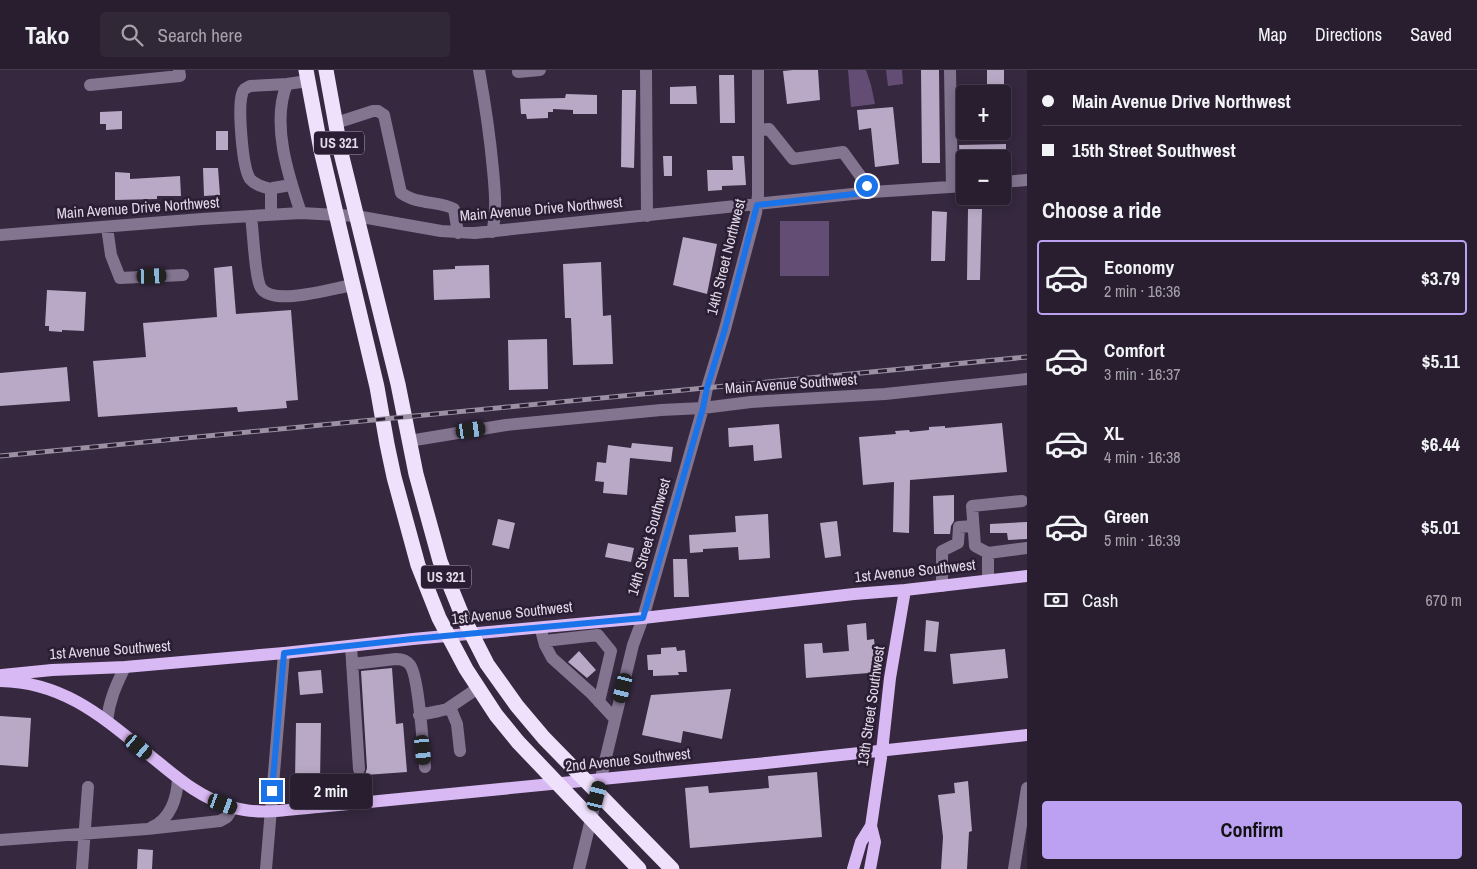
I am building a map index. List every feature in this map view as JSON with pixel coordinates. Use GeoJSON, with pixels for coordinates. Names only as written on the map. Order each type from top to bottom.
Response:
{"type":"FeatureCollection","features":[{"type":"Feature","properties":{"kind":"highway","name":"US 321"},"geometry":{"type":"LineString","coordinates":[[326,70],[356,216],[398,384],[416,474],[440,561],[462,615],[487,664],[517,706],[544,738],[672,869]]}},
{"type":"Feature","properties":{"kind":"highway","name":"US 321"},"geometry":{"type":"LineString","coordinates":[[307,76],[321,150],[377,387],[394,477],[418,565],[439,618],[466,669],[496,715],[518,742],[632,863],[640,869]]}},
{"type":"Feature","properties":{"kind":"main road","name":"1st Avenue Southwest"},"geometry":{"type":"LineString","coordinates":[[0,675],[52,670],[125,667],[284,653],[412,639],[643,618],[766,603],[1027,576]]}},
{"type":"Feature","properties":{"kind":"main road","name":"13th Street Southwest"},"geometry":{"type":"LineString","coordinates":[[870,869],[875,842],[871,826],[890,678],[904,590]]}},
{"type":"Feature","properties":{"kind":"main road","name":"2nd Avenue Southwest"},"geometry":{"type":"LineString","coordinates":[[0,681],[20,682],[52,689],[89,708],[108,721],[194,791],[233,808],[247,810],[270,811],[1027,735]]}},
{"type":"Feature","properties":{"kind":"main road","name":"13th Street Southwest"},"geometry":{"type":"LineString","coordinates":[[853,869],[861,842],[871,826]]}},
{"type":"Feature","properties":{"kind":"street"},"geometry":{"type":"LineString","coordinates":[[479,70],[490,138],[495,195],[492,232]]}},
{"type":"Feature","properties":{"kind":"street"},"geometry":{"type":"LineString","coordinates":[[518,72],[540,70]]}},
{"type":"Feature","properties":{"kind":"street"},"geometry":{"type":"LineString","coordinates":[[646,70],[647,216]]}},
{"type":"Feature","properties":{"kind":"street","name":"14th Street Northwest"},"geometry":{"type":"LineString","coordinates":[[707,388],[725,329],[757,205],[758,70]]}},
{"type":"Feature","properties":{"kind":"street"},"geometry":{"type":"LineString","coordinates":[[950,70],[956,150]]}},
{"type":"Feature","properties":{"kind":"street"},"geometry":{"type":"LineString","coordinates":[[90,85],[180,73]]}},
{"type":"Feature","properties":{"kind":"street"},"geometry":{"type":"LineString","coordinates":[[292,185],[270,189],[254,184],[247,172],[240,113],[242,92],[250,86],[287,84],[307,76]]}},
{"type":"Feature","properties":{"kind":"street"},"geometry":{"type":"LineString","coordinates":[[287,84],[282,98],[280,113],[285,159],[301,213]]}},
{"type":"Feature","properties":{"kind":"street"},"geometry":{"type":"LineString","coordinates":[[336,122],[373,111],[378,111],[384,115],[401,193],[409,198],[447,205],[454,209],[458,233]]}},
{"type":"Feature","properties":{"kind":"street"},"geometry":{"type":"LineString","coordinates":[[758,130],[769,129],[793,159],[843,152],[872,192]]}},
{"type":"Feature","properties":{"kind":"street"},"geometry":{"type":"LineString","coordinates":[[1011,181],[1027,180]]}},
{"type":"Feature","properties":{"kind":"street","name":"Main Avenue Drive Northwest"},"geometry":{"type":"LineString","coordinates":[[0,235],[301,213],[356,216],[458,233],[492,232],[872,192],[956,186]]}},
{"type":"Feature","properties":{"kind":"street"},"geometry":{"type":"LineString","coordinates":[[270,189],[271,215]]}},
{"type":"Feature","properties":{"kind":"street"},"geometry":{"type":"LineString","coordinates":[[251,216],[260,287],[266,294],[275,297],[294,296],[353,285]]}},
{"type":"Feature","properties":{"kind":"street"},"geometry":{"type":"LineString","coordinates":[[107,227],[111,255],[120,278],[183,275]]}},
{"type":"Feature","properties":{"kind":"street","name":"Main Avenue Southwest"},"geometry":{"type":"LineString","coordinates":[[409,441],[506,425],[751,402],[916,392],[1027,379]]}},
{"type":"Feature","properties":{"kind":"street","name":"14th Street Southwest"},"geometry":{"type":"LineString","coordinates":[[579,869],[631,656],[703,408],[707,388]]}},
{"type":"Feature","properties":{"kind":"street"},"geometry":{"type":"LineString","coordinates":[[1022,501],[972,506],[975,546],[988,553],[1027,548]]}},
{"type":"Feature","properties":{"kind":"street"},"geometry":{"type":"LineString","coordinates":[[942,586],[942,550],[958,543],[959,527],[973,526]]}},
{"type":"Feature","properties":{"kind":"street"},"geometry":{"type":"LineString","coordinates":[[988,553],[988,580]]}},
{"type":"Feature","properties":{"kind":"street"},"geometry":{"type":"LineString","coordinates":[[597,622],[598,635],[611,651],[631,656]]}},
{"type":"Feature","properties":{"kind":"street"},"geometry":{"type":"LineString","coordinates":[[540,627],[552,658],[615,719]]}},
{"type":"Feature","properties":{"kind":"street"},"geometry":{"type":"LineString","coordinates":[[544,641],[598,635]]}},
{"type":"Feature","properties":{"kind":"street"},"geometry":{"type":"LineString","coordinates":[[350,646],[360,769]]}},
{"type":"Feature","properties":{"kind":"street"},"geometry":{"type":"LineString","coordinates":[[599,702],[611,651]]}},
{"type":"Feature","properties":{"kind":"street"},"geometry":{"type":"LineString","coordinates":[[266,869],[284,653]]}},
{"type":"Feature","properties":{"kind":"street"},"geometry":{"type":"LineString","coordinates":[[352,664],[402,659],[410,666],[413,672],[420,716],[425,766]]}},
{"type":"Feature","properties":{"kind":"street"},"geometry":{"type":"LineString","coordinates":[[108,721],[111,698],[125,667]]}},
{"type":"Feature","properties":{"kind":"street"},"geometry":{"type":"LineString","coordinates":[[420,716],[440,712],[478,688]]}},
{"type":"Feature","properties":{"kind":"street"},"geometry":{"type":"LineString","coordinates":[[450,707],[457,724],[460,751]]}},
{"type":"Feature","properties":{"kind":"street"},"geometry":{"type":"LineString","coordinates":[[146,829],[160,822],[168,813],[175,796],[178,779]]}},
{"type":"Feature","properties":{"kind":"street"},"geometry":{"type":"LineString","coordinates":[[82,869],[88,787]]}},
{"type":"Feature","properties":{"kind":"street"},"geometry":{"type":"LineString","coordinates":[[1014,869],[1027,788]]}},
{"type":"Feature","properties":{"kind":"street"},"geometry":{"type":"LineString","coordinates":[[0,840],[146,829],[220,820],[227,817],[233,808]]}},
{"type":"Feature","properties":{"kind":"shaded area"},"geometry":{"type":"Polygon","coordinates":[[[848,70],[866,70],[875,104],[851,107],[848,70]]]}},
{"type":"Feature","properties":{"kind":"shaded area"},"geometry":{"type":"Polygon","coordinates":[[[886,70],[902,70],[903,84],[888,86],[886,70]]]}},
{"type":"Feature","properties":{"kind":"shaded area"},"geometry":{"type":"Polygon","coordinates":[[[780,221],[829,221],[829,276],[780,276],[780,221]]]}},
{"type":"Feature","properties":{"kind":"building"},"geometry":{"type":"Polygon","coordinates":[[[818,70],[820,100],[787,104],[783,71],[818,70]]]}},
{"type":"Feature","properties":{"kind":"building"},"geometry":{"type":"Polygon","coordinates":[[[921,70],[939,70],[940,163],[922,163],[921,70]]]}},
{"type":"Feature","properties":{"kind":"building"},"geometry":{"type":"Polygon","coordinates":[[[987,70],[1004,70],[1004,85],[987,85],[987,70]]]}},
{"type":"Feature","properties":{"kind":"building"},"geometry":{"type":"Polygon","coordinates":[[[719,75],[734,75],[735,123],[720,123],[719,75]]]}},
{"type":"Feature","properties":{"kind":"building"},"geometry":{"type":"Polygon","coordinates":[[[696,86],[697,104],[670,104],[670,87],[696,86]]]}},
{"type":"Feature","properties":{"kind":"building"},"geometry":{"type":"Polygon","coordinates":[[[622,90],[636,90],[634,168],[621,167],[622,90]]]}},
{"type":"Feature","properties":{"kind":"building"},"geometry":{"type":"Polygon","coordinates":[[[566,94],[597,95],[597,114],[573,114],[573,110],[553,109],[553,112],[548,112],[548,118],[527,119],[526,114],[521,114],[520,99],[565,98],[566,94]]]}},
{"type":"Feature","properties":{"kind":"building"},"geometry":{"type":"Polygon","coordinates":[[[893,107],[899,164],[875,167],[871,128],[859,130],[857,110],[893,107]]]}},
{"type":"Feature","properties":{"kind":"building"},"geometry":{"type":"Polygon","coordinates":[[[122,111],[122,129],[106,130],[106,124],[100,124],[100,112],[122,111]]]}},
{"type":"Feature","properties":{"kind":"building"},"geometry":{"type":"Polygon","coordinates":[[[216,131],[228,131],[228,150],[216,150],[216,131]]]}},
{"type":"Feature","properties":{"kind":"building"},"geometry":{"type":"Polygon","coordinates":[[[1006,144],[1006,150],[959,150],[959,145],[1006,144]]]}},
{"type":"Feature","properties":{"kind":"building"},"geometry":{"type":"Polygon","coordinates":[[[663,156],[672,156],[672,176],[664,176],[663,156]]]}},
{"type":"Feature","properties":{"kind":"building"},"geometry":{"type":"Polygon","coordinates":[[[732,156],[744,156],[746,185],[722,186],[722,190],[708,191],[707,170],[733,170],[732,156]]]}},
{"type":"Feature","properties":{"kind":"building"},"geometry":{"type":"Polygon","coordinates":[[[203,168],[218,168],[220,195],[204,196],[203,168]]]}},
{"type":"Feature","properties":{"kind":"building"},"geometry":{"type":"Polygon","coordinates":[[[115,172],[130,173],[130,179],[180,176],[181,196],[157,196],[157,199],[115,200],[115,172]]]}},
{"type":"Feature","properties":{"kind":"building"},"geometry":{"type":"Polygon","coordinates":[[[968,209],[982,209],[980,280],[967,280],[968,209]]]}},
{"type":"Feature","properties":{"kind":"building"},"geometry":{"type":"Polygon","coordinates":[[[932,211],[947,212],[945,261],[931,261],[932,211]]]}},
{"type":"Feature","properties":{"kind":"building"},"geometry":{"type":"Polygon","coordinates":[[[683,237],[717,244],[707,294],[673,285],[683,237]]]}},
{"type":"Feature","properties":{"kind":"building"},"geometry":{"type":"Polygon","coordinates":[[[601,262],[603,316],[611,315],[613,364],[573,365],[571,318],[565,318],[563,264],[601,262]]]}},
{"type":"Feature","properties":{"kind":"building"},"geometry":{"type":"Polygon","coordinates":[[[489,265],[490,298],[434,300],[433,270],[455,269],[455,266],[489,265]]]}},
{"type":"Feature","properties":{"kind":"building"},"geometry":{"type":"Polygon","coordinates":[[[232,266],[236,314],[291,310],[298,400],[286,401],[287,408],[238,412],[237,407],[98,417],[93,361],[146,357],[143,323],[217,317],[214,268],[232,266]]]}},
{"type":"Feature","properties":{"kind":"building"},"geometry":{"type":"Polygon","coordinates":[[[47,290],[86,292],[84,331],[49,331],[49,326],[45,326],[47,290]]]}},
{"type":"Feature","properties":{"kind":"building"},"geometry":{"type":"Polygon","coordinates":[[[547,339],[548,389],[509,390],[508,340],[547,339]]]}},
{"type":"Feature","properties":{"kind":"building"},"geometry":{"type":"Polygon","coordinates":[[[67,367],[70,401],[0,406],[0,373],[67,367]]]}},
{"type":"Feature","properties":{"kind":"building"},"geometry":{"type":"Polygon","coordinates":[[[1002,423],[1007,472],[910,480],[909,533],[893,532],[894,482],[863,485],[859,437],[896,434],[895,431],[929,430],[929,427],[945,426],[945,428],[1002,423]]]}},
{"type":"Feature","properties":{"kind":"building"},"geometry":{"type":"Polygon","coordinates":[[[779,424],[782,458],[754,461],[753,445],[729,447],[728,428],[779,424]]]}},
{"type":"Feature","properties":{"kind":"building"},"geometry":{"type":"Polygon","coordinates":[[[632,443],[673,447],[671,462],[630,458],[627,495],[603,493],[604,482],[595,481],[597,462],[606,463],[608,445],[631,448],[632,443]]]}},
{"type":"Feature","properties":{"kind":"building"},"geometry":{"type":"Polygon","coordinates":[[[954,495],[954,521],[950,534],[934,534],[933,496],[954,495]]]}},
{"type":"Feature","properties":{"kind":"building"},"geometry":{"type":"Polygon","coordinates":[[[768,514],[770,558],[739,560],[738,547],[703,549],[703,552],[690,553],[689,535],[736,532],[735,516],[768,514]]]}},
{"type":"Feature","properties":{"kind":"building"},"geometry":{"type":"Polygon","coordinates":[[[498,519],[515,523],[509,549],[492,545],[498,519]]]}},
{"type":"Feature","properties":{"kind":"building"},"geometry":{"type":"Polygon","coordinates":[[[837,521],[841,556],[825,558],[820,523],[837,521]]]}},
{"type":"Feature","properties":{"kind":"building"},"geometry":{"type":"Polygon","coordinates":[[[1027,522],[1027,539],[1008,540],[1007,533],[990,533],[990,524],[1027,522]]]}},
{"type":"Feature","properties":{"kind":"building"},"geometry":{"type":"Polygon","coordinates":[[[608,543],[634,548],[631,562],[605,557],[608,543]]]}},
{"type":"Feature","properties":{"kind":"building"},"geometry":{"type":"Polygon","coordinates":[[[673,559],[687,559],[689,597],[674,597],[673,559]]]}},
{"type":"Feature","properties":{"kind":"building"},"geometry":{"type":"Polygon","coordinates":[[[926,620],[939,622],[936,652],[924,651],[926,620]]]}},
{"type":"Feature","properties":{"kind":"building"},"geometry":{"type":"Polygon","coordinates":[[[866,623],[867,640],[874,639],[875,648],[879,648],[881,672],[806,678],[804,644],[822,643],[823,653],[849,651],[847,625],[866,623]]]}},
{"type":"Feature","properties":{"kind":"building"},"geometry":{"type":"Polygon","coordinates":[[[676,647],[677,651],[685,650],[687,672],[678,672],[679,675],[653,676],[653,670],[648,670],[647,655],[661,654],[661,648],[676,647]]]}},
{"type":"Feature","properties":{"kind":"building"},"geometry":{"type":"Polygon","coordinates":[[[1005,649],[1008,678],[953,684],[950,654],[1005,649]]]}},
{"type":"Feature","properties":{"kind":"building"},"geometry":{"type":"Polygon","coordinates":[[[579,651],[596,670],[587,678],[568,662],[579,651]]]}},
{"type":"Feature","properties":{"kind":"building"},"geometry":{"type":"Polygon","coordinates":[[[392,668],[396,724],[403,723],[407,772],[365,775],[367,768],[361,671],[392,668]]]}},
{"type":"Feature","properties":{"kind":"building"},"geometry":{"type":"Polygon","coordinates":[[[321,670],[323,693],[300,695],[298,672],[321,670]]]}},
{"type":"Feature","properties":{"kind":"building"},"geometry":{"type":"Polygon","coordinates":[[[731,689],[722,739],[683,731],[681,743],[642,735],[651,695],[731,689]]]}},
{"type":"Feature","properties":{"kind":"building"},"geometry":{"type":"Polygon","coordinates":[[[0,716],[31,718],[28,767],[0,765],[0,716]]]}},
{"type":"Feature","properties":{"kind":"building"},"geometry":{"type":"Polygon","coordinates":[[[296,723],[321,723],[320,781],[295,780],[296,723]]]}},
{"type":"Feature","properties":{"kind":"building"},"geometry":{"type":"Polygon","coordinates":[[[817,772],[822,837],[690,848],[685,788],[708,786],[709,793],[769,788],[768,776],[817,772]]]}},
{"type":"Feature","properties":{"kind":"building"},"geometry":{"type":"Polygon","coordinates":[[[968,781],[972,831],[969,832],[967,869],[941,869],[943,837],[938,795],[955,793],[954,783],[968,781]]]}},
{"type":"Feature","properties":{"kind":"building"},"geometry":{"type":"Polygon","coordinates":[[[138,849],[153,850],[152,869],[137,869],[138,849]]]}},
{"type":"Feature","properties":{"kind":"railway"},"geometry":{"type":"LineString","coordinates":[[0,456],[1027,357]]}},
{"type":"Feature","properties":{"kind":"route"},"geometry":{"type":"LineString","coordinates":[[272,791],[284,653],[412,639],[643,618],[725,329],[757,205],[872,192],[867,186]]}}]}
